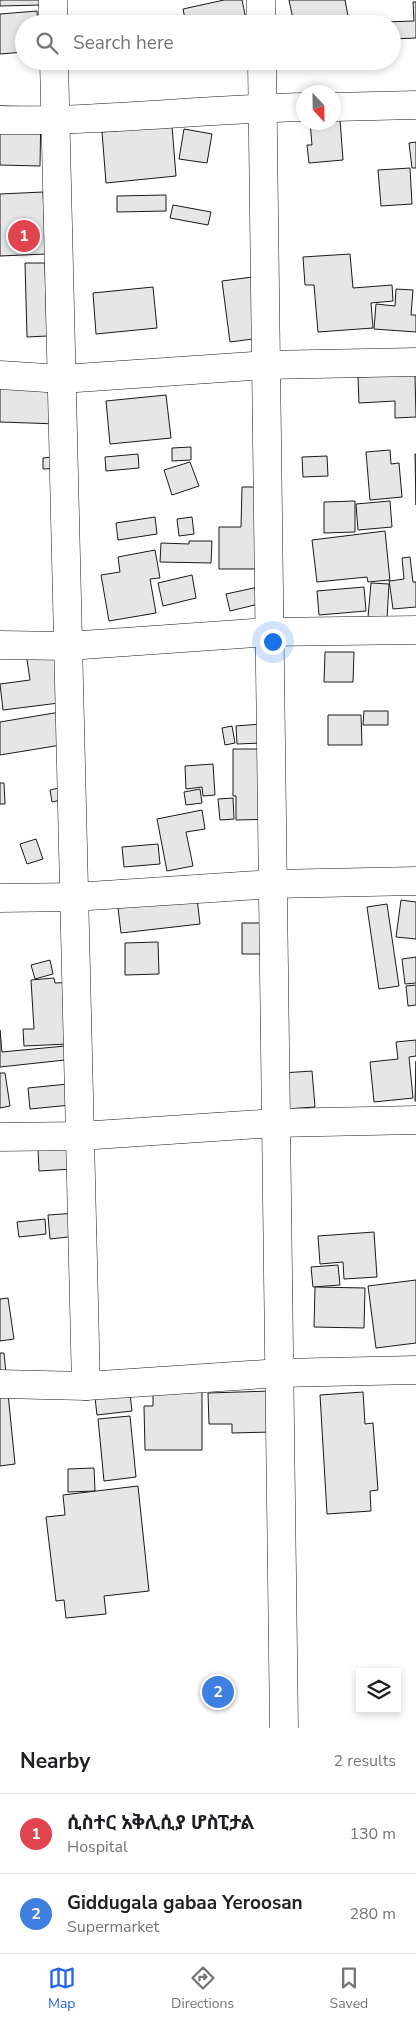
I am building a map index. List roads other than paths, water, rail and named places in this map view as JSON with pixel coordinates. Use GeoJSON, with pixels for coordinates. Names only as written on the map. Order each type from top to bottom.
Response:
{"type":"FeatureCollection","features":[{"type":"Feature","properties":{"kind":"street"},"geometry":{"type":"LineString","coordinates":[[52,0],[53,15]]}},
{"type":"Feature","properties":{"kind":"street"},"geometry":{"type":"LineString","coordinates":[[261,0],[261,15]]}},
{"type":"Feature","properties":{"kind":"street"},"geometry":{"type":"LineString","coordinates":[[54,70],[86,1386]]}},
{"type":"Feature","properties":{"kind":"street"},"geometry":{"type":"LineString","coordinates":[[262,70],[284,1728]]}},
{"type":"Feature","properties":{"kind":"street"},"geometry":{"type":"LineString","coordinates":[[341,106],[416,105]]}},
{"type":"Feature","properties":{"kind":"street"},"geometry":{"type":"LineString","coordinates":[[0,120],[55,121],[296,107]]}},
{"type":"Feature","properties":{"kind":"street"},"geometry":{"type":"LineString","coordinates":[[0,375],[62,378],[266,365],[416,362]]}},
{"type":"Feature","properties":{"kind":"street"},"geometry":{"type":"LineString","coordinates":[[0,644],[68,646],[269,632],[416,630]]}},
{"type":"Feature","properties":{"kind":"street"},"geometry":{"type":"LineString","coordinates":[[0,898],[74,897],[273,884],[416,881]]}},
{"type":"Feature","properties":{"kind":"street"},"geometry":{"type":"LineString","coordinates":[[0,1137],[80,1136],[276,1123],[416,1120]]}},
{"type":"Feature","properties":{"kind":"street"},"geometry":{"type":"LineString","coordinates":[[0,1384],[86,1386],[280,1372],[416,1370]]}},
{"type":"Feature","properties":{"kind":"place","name":"ሲስተር አቅሊሲያ ሆስፒታል"},"geometry":{"type":"Point","coordinates":[24,236]}},
{"type":"Feature","properties":{"kind":"place","name":"Giddugala gabaa Yeroosan"},"geometry":{"type":"Point","coordinates":[218,1692]}}]}
